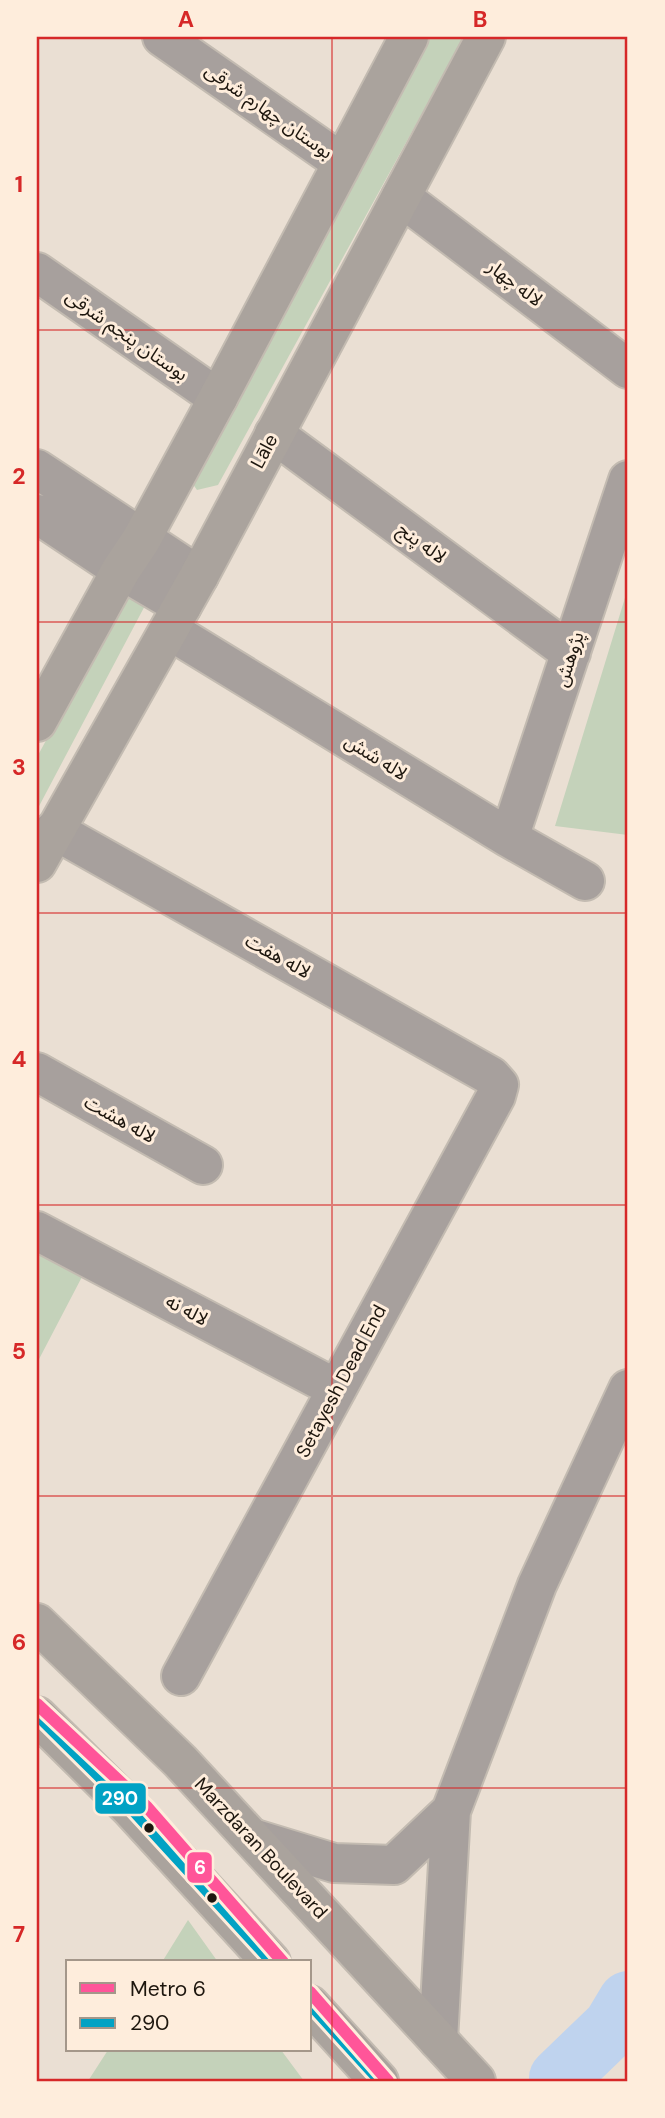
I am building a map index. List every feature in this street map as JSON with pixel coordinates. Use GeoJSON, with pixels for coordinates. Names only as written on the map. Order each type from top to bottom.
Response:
{"type":"FeatureCollection","features":[{"type":"Feature","properties":{"kind":"main road"},"geometry":{"type":"LineString","coordinates":[[38,715],[218,398],[409,37]]}},
{"type":"Feature","properties":{"kind":"main road","name":"Lāle"},"geometry":{"type":"LineString","coordinates":[[46,846],[183,604],[486,37]]}},
{"type":"Feature","properties":{"kind":"main road","name":"Marzdaran Boulevard"},"geometry":{"type":"LineString","coordinates":[[37,1623],[180,1761],[477,2081]]}},
{"type":"Feature","properties":{"kind":"main road"},"geometry":{"type":"LineString","coordinates":[[37,1716],[130,1808],[269,1960]]}},
{"type":"Feature","properties":{"kind":"main road"},"geometry":{"type":"LineString","coordinates":[[312,2007],[379,2081]]}},
{"type":"Feature","properties":{"kind":"street","name":"بوستان چهارم شرقی"},"geometry":{"type":"LineString","coordinates":[[162,37],[341,162]]}},
{"type":"Feature","properties":{"kind":"street","name":"لاله چهار"},"geometry":{"type":"LineString","coordinates":[[401,197],[628,369]]}},
{"type":"Feature","properties":{"kind":"street","name":"بوستان پنجم شرقی"},"geometry":{"type":"LineString","coordinates":[[37,272],[218,398]]}},
{"type":"Feature","properties":{"kind":"street","name":"لاله پنج"},"geometry":{"type":"LineString","coordinates":[[274,434],[571,653]]}},
{"type":"Feature","properties":{"kind":"street"},"geometry":{"type":"LineString","coordinates":[[37,469],[131,555]]}},
{"type":"Feature","properties":{"kind":"street","name":"پژوهش"},"geometry":{"type":"LineString","coordinates":[[509,838],[628,480]]}},
{"type":"Feature","properties":{"kind":"street"},"geometry":{"type":"LineString","coordinates":[[37,514],[131,555]]}},
{"type":"Feature","properties":{"kind":"street","name":"لاله شش"},"geometry":{"type":"LineString","coordinates":[[131,555],[183,604],[509,838],[585,881]]}},
{"type":"Feature","properties":{"kind":"street","name":"لاله هفت"},"geometry":{"type":"LineString","coordinates":[[46,846],[491,1076],[499,1085]]}},
{"type":"Feature","properties":{"kind":"street","name":"لاله هشت"},"geometry":{"type":"LineString","coordinates":[[37,1072],[203,1165]]}},
{"type":"Feature","properties":{"kind":"street","name":"Setayesh Dead End"},"geometry":{"type":"LineString","coordinates":[[181,1676],[496,1096],[499,1085]]}},
{"type":"Feature","properties":{"kind":"street","name":"لاله نه"},"geometry":{"type":"LineString","coordinates":[[37,1231],[337,1388]]}},
{"type":"Feature","properties":{"kind":"street"},"geometry":{"type":"LineString","coordinates":[[438,2040],[451,1811],[537,1585],[628,1389]]}},
{"type":"Feature","properties":{"kind":"street"},"geometry":{"type":"LineString","coordinates":[[252,1838],[334,1863],[394,1865],[451,1811]]}},
{"type":"Feature","properties":{"kind":"green space"},"geometry":{"type":"Polygon","coordinates":[[[431,37],[464,37],[218,485],[197,490],[190,480],[431,37]]]}},
{"type":"Feature","properties":{"kind":"green space"},"geometry":{"type":"Polygon","coordinates":[[[628,588],[628,835],[555,826],[628,588]]]}},
{"type":"Feature","properties":{"kind":"green space"},"geometry":{"type":"Polygon","coordinates":[[[128,595],[149,598],[37,810],[37,757],[128,595]]]}},
{"type":"Feature","properties":{"kind":"green space"},"geometry":{"type":"Polygon","coordinates":[[[37,1249],[84,1273],[37,1363],[37,1249]]]}},
{"type":"Feature","properties":{"kind":"green space"},"geometry":{"type":"Polygon","coordinates":[[[188,1920],[217,1960],[163,1960],[188,1920]]]}},
{"type":"Feature","properties":{"kind":"green space"},"geometry":{"type":"Polygon","coordinates":[[[107,2052],[282,2052],[304,2081],[88,2081],[107,2052]]]}},
{"type":"Feature","properties":{"kind":"waterway"},"geometry":{"type":"LineString","coordinates":[[559,2078],[613,2026],[628,2001]]}},
{"type":"Feature","properties":{"kind":"metro line","name":"6"},"geometry":{"type":"LineString","coordinates":[[37,1704],[147,1807],[281,1960]]}},
{"type":"Feature","properties":{"kind":"metro line","name":"6"},"geometry":{"type":"LineString","coordinates":[[312,1994],[388,2081]]}},
{"type":"Feature","properties":{"kind":"transit line","name":"290"},"geometry":{"type":"LineString","coordinates":[[37,1716],[130,1808],[269,1960]]}},
{"type":"Feature","properties":{"kind":"transit line","name":"290"},"geometry":{"type":"LineString","coordinates":[[312,2007],[379,2081]]}}]}
